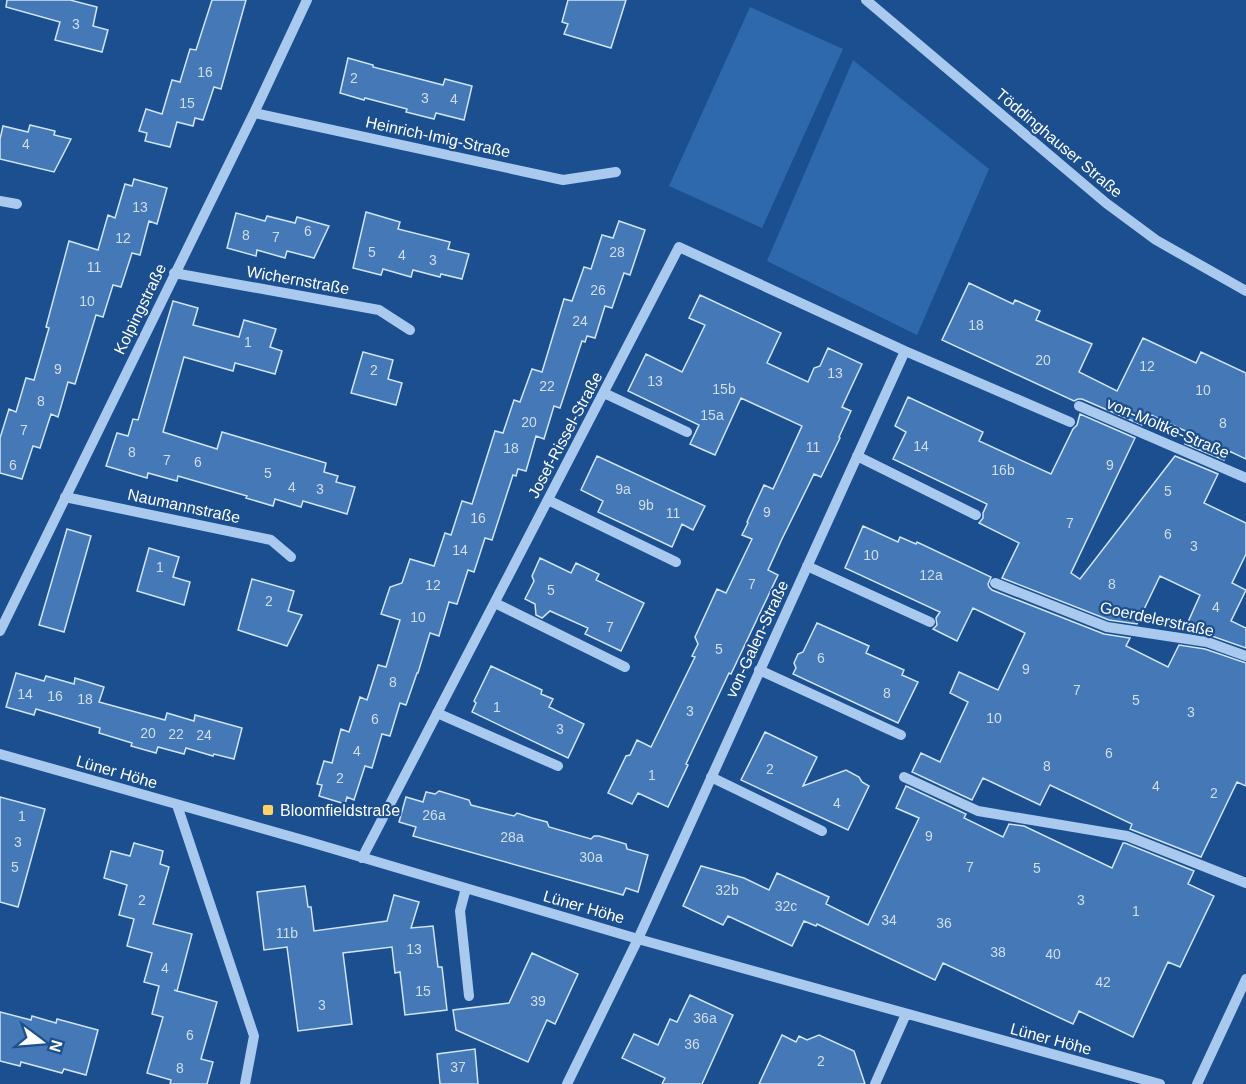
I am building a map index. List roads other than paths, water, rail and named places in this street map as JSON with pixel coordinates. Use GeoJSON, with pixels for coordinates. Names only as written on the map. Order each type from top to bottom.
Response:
{"type":"FeatureCollection","features":[{"type":"Feature","properties":{"kind":"street","name":"Kolpingstraße"},"geometry":{"type":"LineString","coordinates":[[0,631],[307,0]]}},
{"type":"Feature","properties":{"kind":"street","name":"Töddinghauser Straße"},"geometry":{"type":"LineString","coordinates":[[866,0],[1106,203],[1156,240],[1246,291]]}},
{"type":"Feature","properties":{"kind":"street","name":"Heinrich-Imig-Straße"},"geometry":{"type":"LineString","coordinates":[[254,113],[563,180],[616,172]]}},
{"type":"Feature","properties":{"kind":"street"},"geometry":{"type":"LineString","coordinates":[[0,201],[17,204]]}},
{"type":"Feature","properties":{"kind":"street","name":"Josef-Rissel-Straße"},"geometry":{"type":"LineString","coordinates":[[362,858],[679,247],[905,351]]}},
{"type":"Feature","properties":{"kind":"street","name":"Wichernstraße"},"geometry":{"type":"LineString","coordinates":[[174,273],[379,310],[410,330]]}},
{"type":"Feature","properties":{"kind":"street"},"geometry":{"type":"LineString","coordinates":[[905,351],[1070,422]]}},
{"type":"Feature","properties":{"kind":"street","name":"von-Galen-Straße"},"geometry":{"type":"LineString","coordinates":[[567,1084],[638,939],[905,351]]}},
{"type":"Feature","properties":{"kind":"street"},"geometry":{"type":"LineString","coordinates":[[604,393],[687,432]]}},
{"type":"Feature","properties":{"kind":"street","name":"von-Moltke-Straße"},"geometry":{"type":"LineString","coordinates":[[1079,406],[1246,478]]}},
{"type":"Feature","properties":{"kind":"street"},"geometry":{"type":"LineString","coordinates":[[857,456],[976,515]]}},
{"type":"Feature","properties":{"kind":"street","name":"Naumannstraße"},"geometry":{"type":"LineString","coordinates":[[65,497],[271,540],[291,557]]}},
{"type":"Feature","properties":{"kind":"street"},"geometry":{"type":"LineString","coordinates":[[548,500],[676,562]]}},
{"type":"Feature","properties":{"kind":"street"},"geometry":{"type":"LineString","coordinates":[[807,566],[930,622]]}},
{"type":"Feature","properties":{"kind":"street","name":"Goerdelerstraße"},"geometry":{"type":"LineString","coordinates":[[995,582],[1107,627],[1206,642],[1246,656]]}},
{"type":"Feature","properties":{"kind":"street"},"geometry":{"type":"LineString","coordinates":[[495,603],[625,667]]}},
{"type":"Feature","properties":{"kind":"street"},"geometry":{"type":"LineString","coordinates":[[759,670],[902,735]]}},
{"type":"Feature","properties":{"kind":"street"},"geometry":{"type":"LineString","coordinates":[[437,713],[558,766]]}},
{"type":"Feature","properties":{"kind":"street","name":"Lüner Höhe"},"geometry":{"type":"LineString","coordinates":[[0,754],[638,939],[1160,1084]]}},
{"type":"Feature","properties":{"kind":"street"},"geometry":{"type":"LineString","coordinates":[[711,777],[822,831]]}},
{"type":"Feature","properties":{"kind":"street"},"geometry":{"type":"LineString","coordinates":[[904,777],[978,811],[1127,836],[1246,884]]}},
{"type":"Feature","properties":{"kind":"street"},"geometry":{"type":"LineString","coordinates":[[177,805],[254,1036],[245,1084]]}},
{"type":"Feature","properties":{"kind":"street"},"geometry":{"type":"LineString","coordinates":[[466,888],[460,911],[470,996]]}},
{"type":"Feature","properties":{"kind":"street"},"geometry":{"type":"LineString","coordinates":[[1197,1084],[1245,984]]}},
{"type":"Feature","properties":{"kind":"street"},"geometry":{"type":"LineString","coordinates":[[875,1084],[906,1014]]}},
{"type":"Feature","properties":{"kind":"place","name":"Bloomfieldstraße"},"geometry":{"type":"Point","coordinates":[268,810]}}]}
